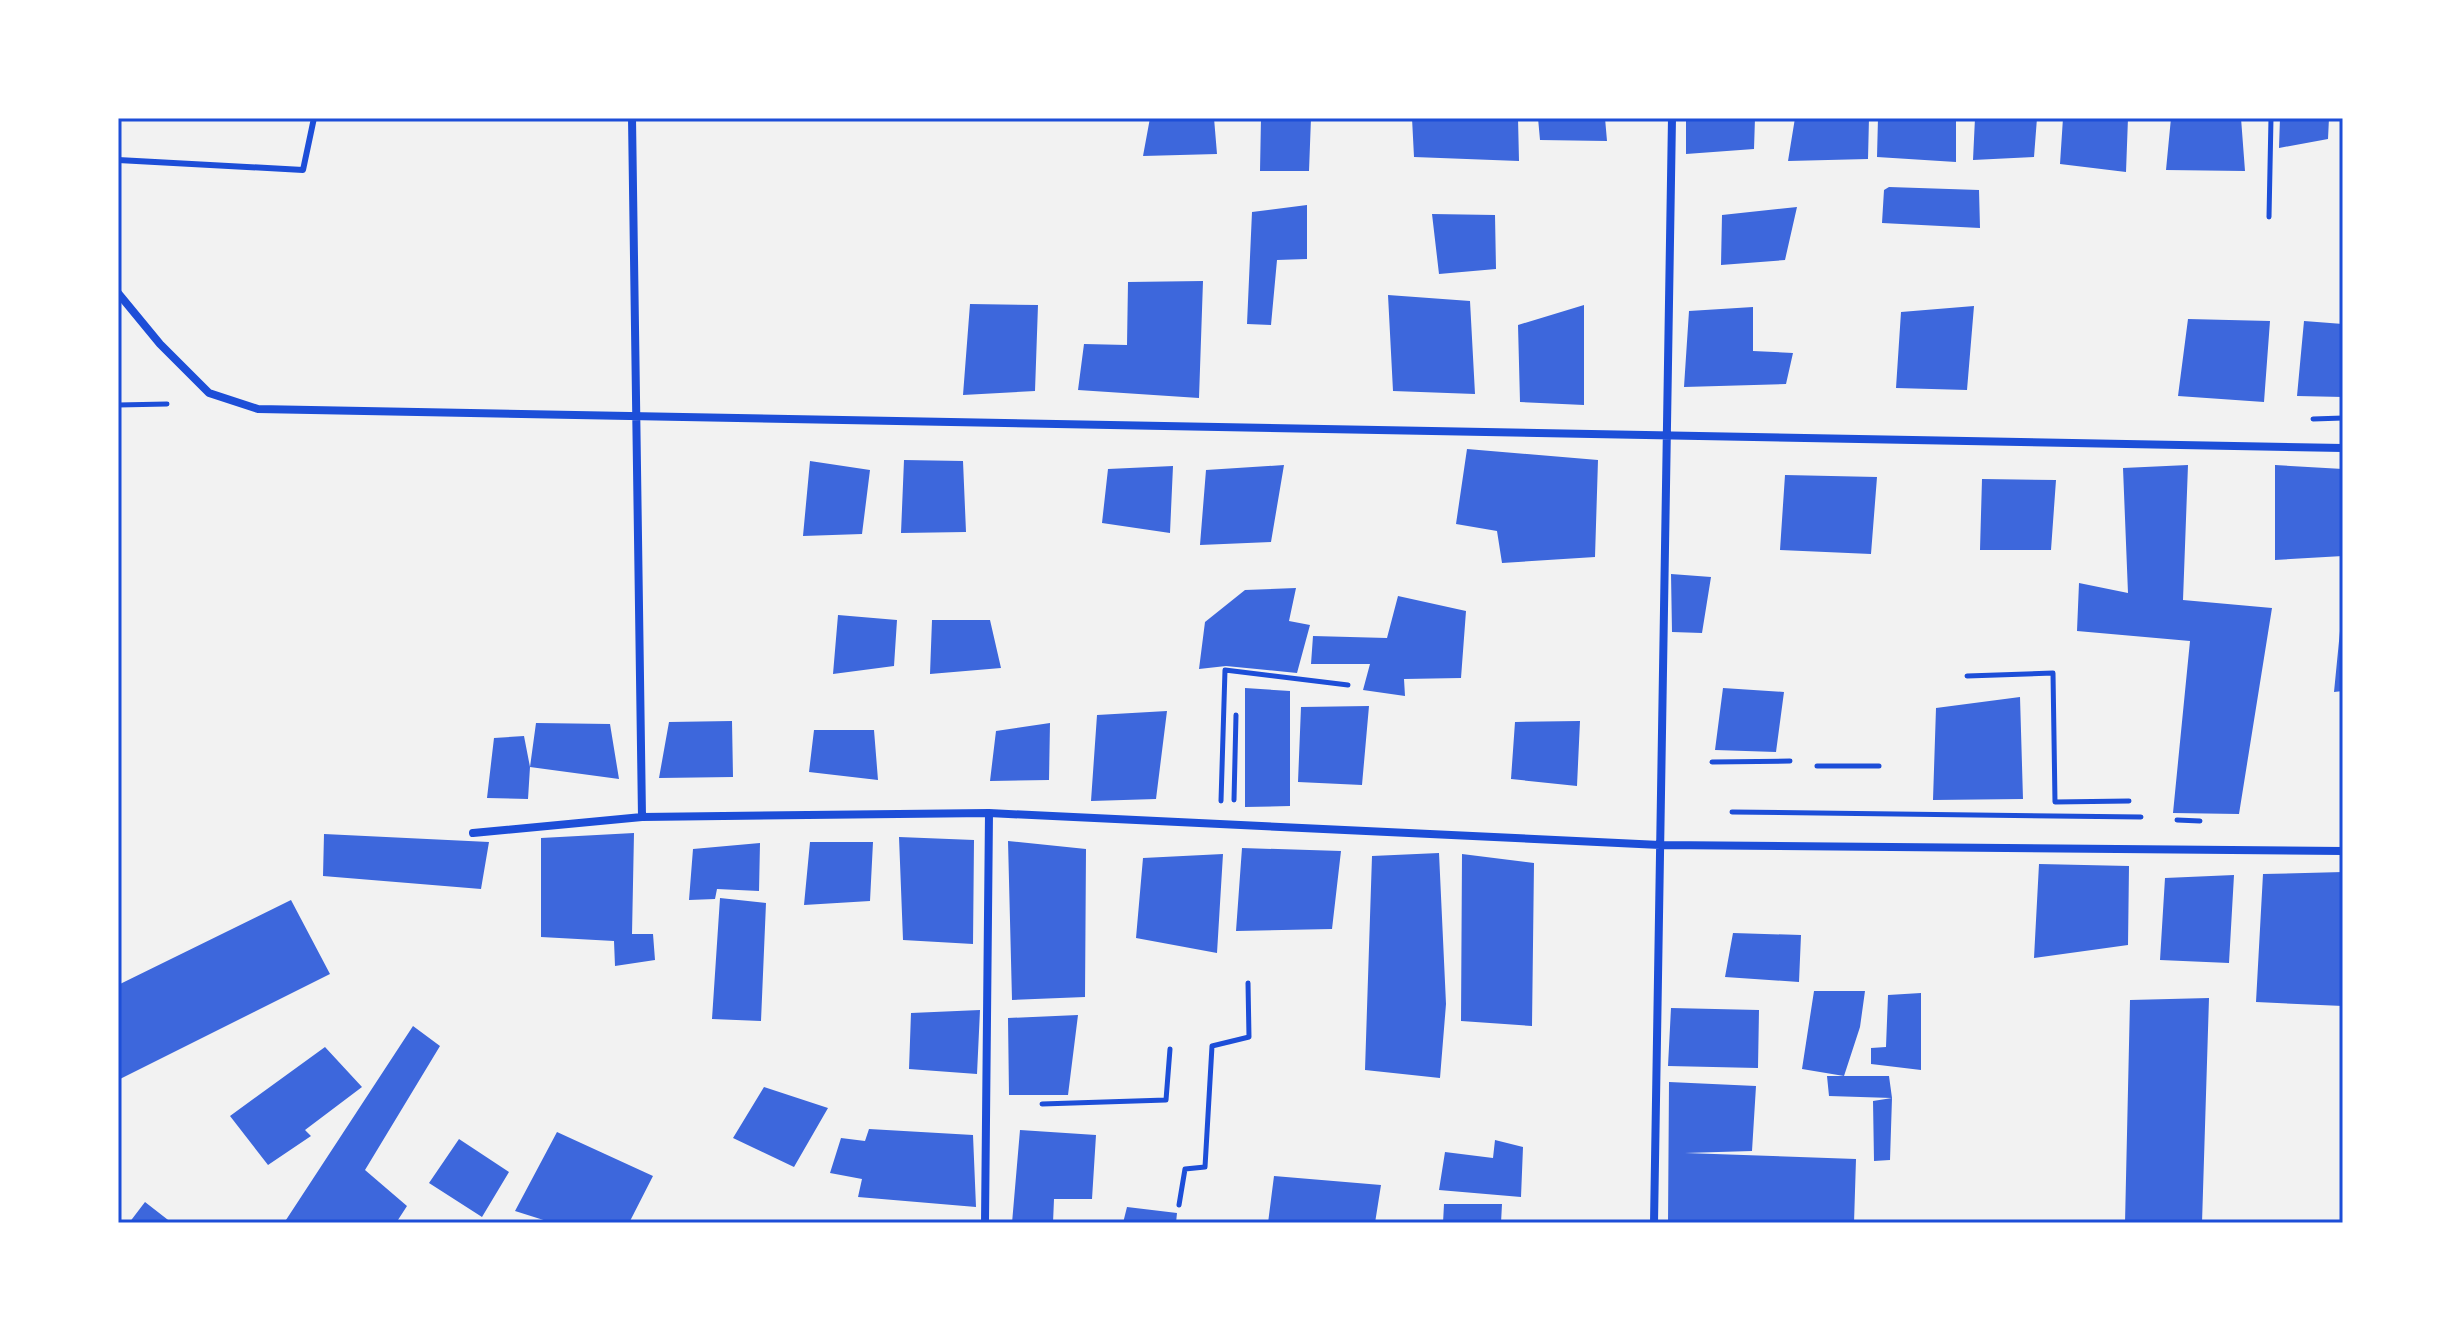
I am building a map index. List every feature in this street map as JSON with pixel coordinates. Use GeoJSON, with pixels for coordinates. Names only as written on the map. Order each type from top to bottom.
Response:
{"type":"FeatureCollection","features":[{"type":"Feature","properties":{"kind":"street"},"geometry":{"type":"LineString","coordinates":[[632,118],[642,817]]}},
{"type":"Feature","properties":{"kind":"street"},"geometry":{"type":"LineString","coordinates":[[1654,1223],[1672,118]]}},
{"type":"Feature","properties":{"kind":"street"},"geometry":{"type":"LineString","coordinates":[[118,293],[160,344],[209,393],[258,409],[2343,448]]}},
{"type":"Feature","properties":{"kind":"street"},"geometry":{"type":"LineString","coordinates":[[985,1223],[989,813]]}},
{"type":"Feature","properties":{"kind":"street"},"geometry":{"type":"LineString","coordinates":[[473,833],[642,817],[989,813],[1660,845],[2343,851]]}},
{"type":"Feature","properties":{"kind":"lane"},"geometry":{"type":"LineString","coordinates":[[118,160],[303,170],[314,118]]}},
{"type":"Feature","properties":{"kind":"path"},"geometry":{"type":"LineString","coordinates":[[2269,217],[2271,118]]}},
{"type":"Feature","properties":{"kind":"path"},"geometry":{"type":"LineString","coordinates":[[118,405],[167,404]]}},
{"type":"Feature","properties":{"kind":"path"},"geometry":{"type":"LineString","coordinates":[[1220,811],[1225,670],[1348,685]]}},
{"type":"Feature","properties":{"kind":"path"},"geometry":{"type":"LineString","coordinates":[[1967,676],[2053,673],[2055,802],[2129,801]]}},
{"type":"Feature","properties":{"kind":"path"},"geometry":{"type":"LineString","coordinates":[[1234,805],[1236,715]]}},
{"type":"Feature","properties":{"kind":"path"},"geometry":{"type":"LineString","coordinates":[[1712,762],[1790,761]]}},
{"type":"Feature","properties":{"kind":"path"},"geometry":{"type":"LineString","coordinates":[[1817,766],[1879,766]]}},
{"type":"Feature","properties":{"kind":"path"},"geometry":{"type":"LineString","coordinates":[[1732,812],[2141,817]]}},
{"type":"Feature","properties":{"kind":"path"},"geometry":{"type":"LineString","coordinates":[[1179,1205],[1185,1169],[1205,1167],[1212,1046],[1249,1037],[1248,983]]}},
{"type":"Feature","properties":{"kind":"path"},"geometry":{"type":"LineString","coordinates":[[1042,1104],[1166,1100],[1170,1049]]}},
{"type":"Feature","properties":{"kind":"building"},"geometry":{"type":"Polygon","coordinates":[[[1150,118],[1214,118],[1217,154],[1143,156],[1150,118]]]}},
{"type":"Feature","properties":{"kind":"building"},"geometry":{"type":"Polygon","coordinates":[[[1261,118],[1311,118],[1309,171],[1260,171],[1261,118]]]}},
{"type":"Feature","properties":{"kind":"building"},"geometry":{"type":"Polygon","coordinates":[[[1412,118],[1518,118],[1519,161],[1414,157],[1412,118]]]}},
{"type":"Feature","properties":{"kind":"building"},"geometry":{"type":"Polygon","coordinates":[[[1538,118],[1605,118],[1607,141],[1540,140],[1538,118]]]}},
{"type":"Feature","properties":{"kind":"building"},"geometry":{"type":"Polygon","coordinates":[[[1686,118],[1755,118],[1754,149],[1686,154],[1686,118]]]}},
{"type":"Feature","properties":{"kind":"building"},"geometry":{"type":"Polygon","coordinates":[[[1795,118],[1869,118],[1868,159],[1788,161],[1795,118]]]}},
{"type":"Feature","properties":{"kind":"building"},"geometry":{"type":"Polygon","coordinates":[[[1878,118],[1956,118],[1956,162],[1877,157],[1878,118]]]}},
{"type":"Feature","properties":{"kind":"building"},"geometry":{"type":"Polygon","coordinates":[[[1975,118],[2037,118],[2034,157],[1973,160],[1975,118]]]}},
{"type":"Feature","properties":{"kind":"building"},"geometry":{"type":"Polygon","coordinates":[[[2063,118],[2128,118],[2126,172],[2060,164],[2063,118]]]}},
{"type":"Feature","properties":{"kind":"building"},"geometry":{"type":"Polygon","coordinates":[[[2171,118],[2241,118],[2245,171],[2166,170],[2171,118]]]}},
{"type":"Feature","properties":{"kind":"building"},"geometry":{"type":"Polygon","coordinates":[[[2280,118],[2329,118],[2328,139],[2279,148],[2280,118]]]}},
{"type":"Feature","properties":{"kind":"building"},"geometry":{"type":"Polygon","coordinates":[[[1889,187],[1979,190],[1980,228],[1882,223],[1884,190],[1889,187]]]}},
{"type":"Feature","properties":{"kind":"building"},"geometry":{"type":"Polygon","coordinates":[[[1307,205],[1307,259],[1277,260],[1271,325],[1247,324],[1252,212],[1307,205]]]}},
{"type":"Feature","properties":{"kind":"building"},"geometry":{"type":"Polygon","coordinates":[[[1797,207],[1785,260],[1721,265],[1722,215],[1797,207]]]}},
{"type":"Feature","properties":{"kind":"building"},"geometry":{"type":"Polygon","coordinates":[[[1432,214],[1495,215],[1496,269],[1439,274],[1432,214]]]}},
{"type":"Feature","properties":{"kind":"building"},"geometry":{"type":"Polygon","coordinates":[[[1203,281],[1199,398],[1078,390],[1084,344],[1127,345],[1128,282],[1203,281]]]}},
{"type":"Feature","properties":{"kind":"building"},"geometry":{"type":"Polygon","coordinates":[[[1388,295],[1470,301],[1475,394],[1393,391],[1388,295]]]}},
{"type":"Feature","properties":{"kind":"building"},"geometry":{"type":"Polygon","coordinates":[[[970,304],[1038,305],[1035,391],[963,395],[970,304]]]}},
{"type":"Feature","properties":{"kind":"building"},"geometry":{"type":"Polygon","coordinates":[[[1584,305],[1584,405],[1520,402],[1518,325],[1584,305]]]}},
{"type":"Feature","properties":{"kind":"building"},"geometry":{"type":"Polygon","coordinates":[[[1974,306],[1967,390],[1896,388],[1901,312],[1974,306]]]}},
{"type":"Feature","properties":{"kind":"building"},"geometry":{"type":"Polygon","coordinates":[[[1753,307],[1753,351],[1793,353],[1786,384],[1684,387],[1689,311],[1753,307]]]}},
{"type":"Feature","properties":{"kind":"building"},"geometry":{"type":"Polygon","coordinates":[[[2188,319],[2270,321],[2264,402],[2178,396],[2188,319]]]}},
{"type":"Feature","properties":{"kind":"building"},"geometry":{"type":"Polygon","coordinates":[[[2304,321],[2343,324],[2343,397],[2297,396],[2304,321]]]}},
{"type":"Feature","properties":{"kind":"building"},"geometry":{"type":"Polygon","coordinates":[[[1467,449],[1598,460],[1595,557],[1502,563],[1497,531],[1456,524],[1467,449]]]}},
{"type":"Feature","properties":{"kind":"building"},"geometry":{"type":"Polygon","coordinates":[[[904,460],[963,461],[966,532],[901,533],[904,460]]]}},
{"type":"Feature","properties":{"kind":"building"},"geometry":{"type":"Polygon","coordinates":[[[810,461],[870,470],[862,534],[803,536],[810,461]]]}},
{"type":"Feature","properties":{"kind":"building"},"geometry":{"type":"Polygon","coordinates":[[[1284,465],[1271,542],[1200,545],[1206,470],[1284,465]]]}},
{"type":"Feature","properties":{"kind":"building"},"geometry":{"type":"Polygon","coordinates":[[[2188,465],[2183,600],[2272,608],[2239,814],[2173,813],[2190,641],[2077,631],[2079,583],[2128,593],[2123,468],[2188,465]]]}},
{"type":"Feature","properties":{"kind":"building"},"geometry":{"type":"Polygon","coordinates":[[[2275,465],[2343,469],[2343,556],[2275,560],[2275,465]]]}},
{"type":"Feature","properties":{"kind":"building"},"geometry":{"type":"Polygon","coordinates":[[[1173,466],[1170,533],[1102,523],[1108,469],[1173,466]]]}},
{"type":"Feature","properties":{"kind":"building"},"geometry":{"type":"Polygon","coordinates":[[[1785,475],[1877,477],[1871,554],[1780,550],[1785,475]]]}},
{"type":"Feature","properties":{"kind":"building"},"geometry":{"type":"Polygon","coordinates":[[[1982,479],[2056,480],[2051,550],[1980,550],[1982,479]]]}},
{"type":"Feature","properties":{"kind":"building"},"geometry":{"type":"Polygon","coordinates":[[[1671,574],[1711,577],[1702,633],[1672,632],[1671,574]]]}},
{"type":"Feature","properties":{"kind":"building"},"geometry":{"type":"Polygon","coordinates":[[[1296,588],[1289,621],[1310,625],[1297,673],[1226,666],[1199,669],[1205,622],[1245,590],[1296,588]]]}},
{"type":"Feature","properties":{"kind":"building"},"geometry":{"type":"Polygon","coordinates":[[[1398,596],[1466,611],[1461,678],[1404,679],[1405,696],[1363,690],[1370,664],[1311,664],[1313,636],[1387,638],[1398,596]]]}},
{"type":"Feature","properties":{"kind":"building"},"geometry":{"type":"Polygon","coordinates":[[[838,615],[897,620],[894,666],[833,674],[838,615]]]}},
{"type":"Feature","properties":{"kind":"building"},"geometry":{"type":"Polygon","coordinates":[[[932,620],[990,620],[1001,668],[930,674],[932,620]]]}},
{"type":"Feature","properties":{"kind":"building"},"geometry":{"type":"Polygon","coordinates":[[[2340,631],[2343,631],[2343,691],[2334,692],[2340,631]]]}},
{"type":"Feature","properties":{"kind":"building"},"geometry":{"type":"Polygon","coordinates":[[[1245,688],[1290,691],[1290,806],[1245,807],[1245,688]]]}},
{"type":"Feature","properties":{"kind":"building"},"geometry":{"type":"Polygon","coordinates":[[[1723,688],[1784,692],[1776,752],[1715,750],[1723,688]]]}},
{"type":"Feature","properties":{"kind":"building"},"geometry":{"type":"Polygon","coordinates":[[[2020,697],[2023,799],[1933,800],[1936,708],[2020,697]]]}},
{"type":"Feature","properties":{"kind":"building"},"geometry":{"type":"Polygon","coordinates":[[[1369,706],[1362,785],[1298,782],[1301,707],[1369,706]]]}},
{"type":"Feature","properties":{"kind":"building"},"geometry":{"type":"Polygon","coordinates":[[[1167,711],[1156,799],[1091,801],[1097,715],[1167,711]]]}},
{"type":"Feature","properties":{"kind":"building"},"geometry":{"type":"Polygon","coordinates":[[[732,721],[733,777],[659,778],[669,722],[732,721]]]}},
{"type":"Feature","properties":{"kind":"building"},"geometry":{"type":"Polygon","coordinates":[[[1580,721],[1577,786],[1511,779],[1515,722],[1580,721]]]}},
{"type":"Feature","properties":{"kind":"building"},"geometry":{"type":"Polygon","coordinates":[[[536,723],[610,724],[619,779],[530,767],[536,723]]]}},
{"type":"Feature","properties":{"kind":"building"},"geometry":{"type":"Polygon","coordinates":[[[1050,723],[1049,780],[990,781],[996,731],[1050,723]]]}},
{"type":"Feature","properties":{"kind":"building"},"geometry":{"type":"Polygon","coordinates":[[[814,730],[874,730],[878,780],[809,772],[814,730]]]}},
{"type":"Feature","properties":{"kind":"building"},"geometry":{"type":"Polygon","coordinates":[[[524,736],[530,767],[528,799],[487,798],[494,738],[524,736]]]}},
{"type":"Feature","properties":{"kind":"building"},"geometry":{"type":"Polygon","coordinates":[[[634,833],[632,934],[653,934],[655,960],[615,966],[614,941],[541,937],[541,838],[634,833]]]}},
{"type":"Feature","properties":{"kind":"building"},"geometry":{"type":"Polygon","coordinates":[[[324,834],[489,842],[481,889],[323,876],[324,834]]]}},
{"type":"Feature","properties":{"kind":"building"},"geometry":{"type":"Polygon","coordinates":[[[899,837],[974,840],[973,944],[903,940],[899,837]]]}},
{"type":"Feature","properties":{"kind":"building"},"geometry":{"type":"Polygon","coordinates":[[[1008,841],[1086,849],[1085,997],[1012,1000],[1008,841]]]}},
{"type":"Feature","properties":{"kind":"building"},"geometry":{"type":"Polygon","coordinates":[[[810,842],[873,842],[870,901],[804,905],[810,842]]]}},
{"type":"Feature","properties":{"kind":"building"},"geometry":{"type":"Polygon","coordinates":[[[760,843],[759,891],[717,889],[715,899],[689,900],[693,849],[760,843]]]}},
{"type":"Feature","properties":{"kind":"building"},"geometry":{"type":"Polygon","coordinates":[[[1242,848],[1341,851],[1332,929],[1236,931],[1242,848]]]}},
{"type":"Feature","properties":{"kind":"building"},"geometry":{"type":"Polygon","coordinates":[[[1439,853],[1446,1004],[1440,1078],[1365,1070],[1372,856],[1439,853]]]}},
{"type":"Feature","properties":{"kind":"building"},"geometry":{"type":"Polygon","coordinates":[[[1223,854],[1217,953],[1136,938],[1143,858],[1223,854]]]}},
{"type":"Feature","properties":{"kind":"building"},"geometry":{"type":"Polygon","coordinates":[[[1462,854],[1534,863],[1532,1026],[1461,1021],[1462,854]]]}},
{"type":"Feature","properties":{"kind":"building"},"geometry":{"type":"Polygon","coordinates":[[[2039,864],[2129,866],[2128,945],[2034,958],[2039,864]]]}},
{"type":"Feature","properties":{"kind":"building"},"geometry":{"type":"Polygon","coordinates":[[[2343,872],[2343,1006],[2256,1002],[2263,874],[2343,872]]]}},
{"type":"Feature","properties":{"kind":"building"},"geometry":{"type":"Polygon","coordinates":[[[2234,875],[2229,963],[2160,960],[2165,878],[2234,875]]]}},
{"type":"Feature","properties":{"kind":"building"},"geometry":{"type":"Polygon","coordinates":[[[720,898],[766,903],[761,1021],[712,1019],[720,898]]]}},
{"type":"Feature","properties":{"kind":"building"},"geometry":{"type":"Polygon","coordinates":[[[291,900],[330,974],[118,1080],[118,985],[291,900]]]}},
{"type":"Feature","properties":{"kind":"building"},"geometry":{"type":"Polygon","coordinates":[[[1733,933],[1801,935],[1799,982],[1725,977],[1733,933]]]}},
{"type":"Feature","properties":{"kind":"building"},"geometry":{"type":"Polygon","coordinates":[[[1814,991],[1865,991],[1860,1027],[1844,1076],[1802,1069],[1814,991]]]}},
{"type":"Feature","properties":{"kind":"building"},"geometry":{"type":"Polygon","coordinates":[[[1921,993],[1921,1070],[1871,1064],[1871,1048],[1886,1047],[1888,995],[1921,993]]]}},
{"type":"Feature","properties":{"kind":"building"},"geometry":{"type":"Polygon","coordinates":[[[2209,998],[2202,1223],[2125,1223],[2130,1000],[2209,998]]]}},
{"type":"Feature","properties":{"kind":"building"},"geometry":{"type":"Polygon","coordinates":[[[1671,1008],[1759,1010],[1758,1068],[1668,1066],[1671,1008]]]}},
{"type":"Feature","properties":{"kind":"building"},"geometry":{"type":"Polygon","coordinates":[[[980,1010],[977,1074],[909,1069],[911,1013],[980,1010]]]}},
{"type":"Feature","properties":{"kind":"building"},"geometry":{"type":"Polygon","coordinates":[[[1078,1015],[1068,1095],[1009,1095],[1008,1018],[1078,1015]]]}},
{"type":"Feature","properties":{"kind":"building"},"geometry":{"type":"Polygon","coordinates":[[[413,1026],[440,1046],[365,1170],[407,1206],[396,1223],[284,1223],[413,1026]]]}},
{"type":"Feature","properties":{"kind":"building"},"geometry":{"type":"Polygon","coordinates":[[[325,1047],[362,1087],[305,1130],[311,1136],[268,1165],[230,1116],[325,1047]]]}},
{"type":"Feature","properties":{"kind":"building"},"geometry":{"type":"Polygon","coordinates":[[[1827,1076],[1889,1076],[1892,1098],[1829,1096],[1827,1076]]]}},
{"type":"Feature","properties":{"kind":"building"},"geometry":{"type":"Polygon","coordinates":[[[1669,1082],[1756,1086],[1752,1151],[1685,1153],[1856,1159],[1854,1223],[1668,1223],[1669,1082]]]}},
{"type":"Feature","properties":{"kind":"building"},"geometry":{"type":"Polygon","coordinates":[[[764,1087],[828,1108],[794,1167],[733,1138],[764,1087]]]}},
{"type":"Feature","properties":{"kind":"building"},"geometry":{"type":"Polygon","coordinates":[[[1892,1098],[1890,1160],[1874,1161],[1873,1101],[1892,1098]]]}},
{"type":"Feature","properties":{"kind":"building"},"geometry":{"type":"Polygon","coordinates":[[[869,1129],[973,1135],[976,1207],[858,1197],[862,1179],[830,1173],[841,1138],[865,1141],[869,1129]]]}},
{"type":"Feature","properties":{"kind":"building"},"geometry":{"type":"Polygon","coordinates":[[[1020,1130],[1096,1135],[1092,1199],[1054,1199],[1053,1223],[1012,1223],[1020,1130]]]}},
{"type":"Feature","properties":{"kind":"building"},"geometry":{"type":"Polygon","coordinates":[[[557,1132],[653,1176],[629,1223],[553,1223],[515,1211],[557,1132]]]}},
{"type":"Feature","properties":{"kind":"building"},"geometry":{"type":"Polygon","coordinates":[[[459,1139],[509,1172],[482,1217],[429,1183],[459,1139]]]}},
{"type":"Feature","properties":{"kind":"building"},"geometry":{"type":"Polygon","coordinates":[[[1495,1140],[1523,1147],[1521,1197],[1439,1190],[1445,1152],[1493,1158],[1495,1140]]]}},
{"type":"Feature","properties":{"kind":"building"},"geometry":{"type":"Polygon","coordinates":[[[1274,1176],[1381,1185],[1375,1223],[1268,1223],[1274,1176]]]}},
{"type":"Feature","properties":{"kind":"building"},"geometry":{"type":"Polygon","coordinates":[[[145,1202],[172,1223],[129,1223],[145,1202]]]}},
{"type":"Feature","properties":{"kind":"building"},"geometry":{"type":"Polygon","coordinates":[[[1444,1204],[1502,1204],[1501,1223],[1443,1223],[1444,1204]]]}},
{"type":"Feature","properties":{"kind":"building"},"geometry":{"type":"Polygon","coordinates":[[[1127,1207],[1177,1213],[1176,1223],[1123,1223],[1127,1207]]]}}]}
